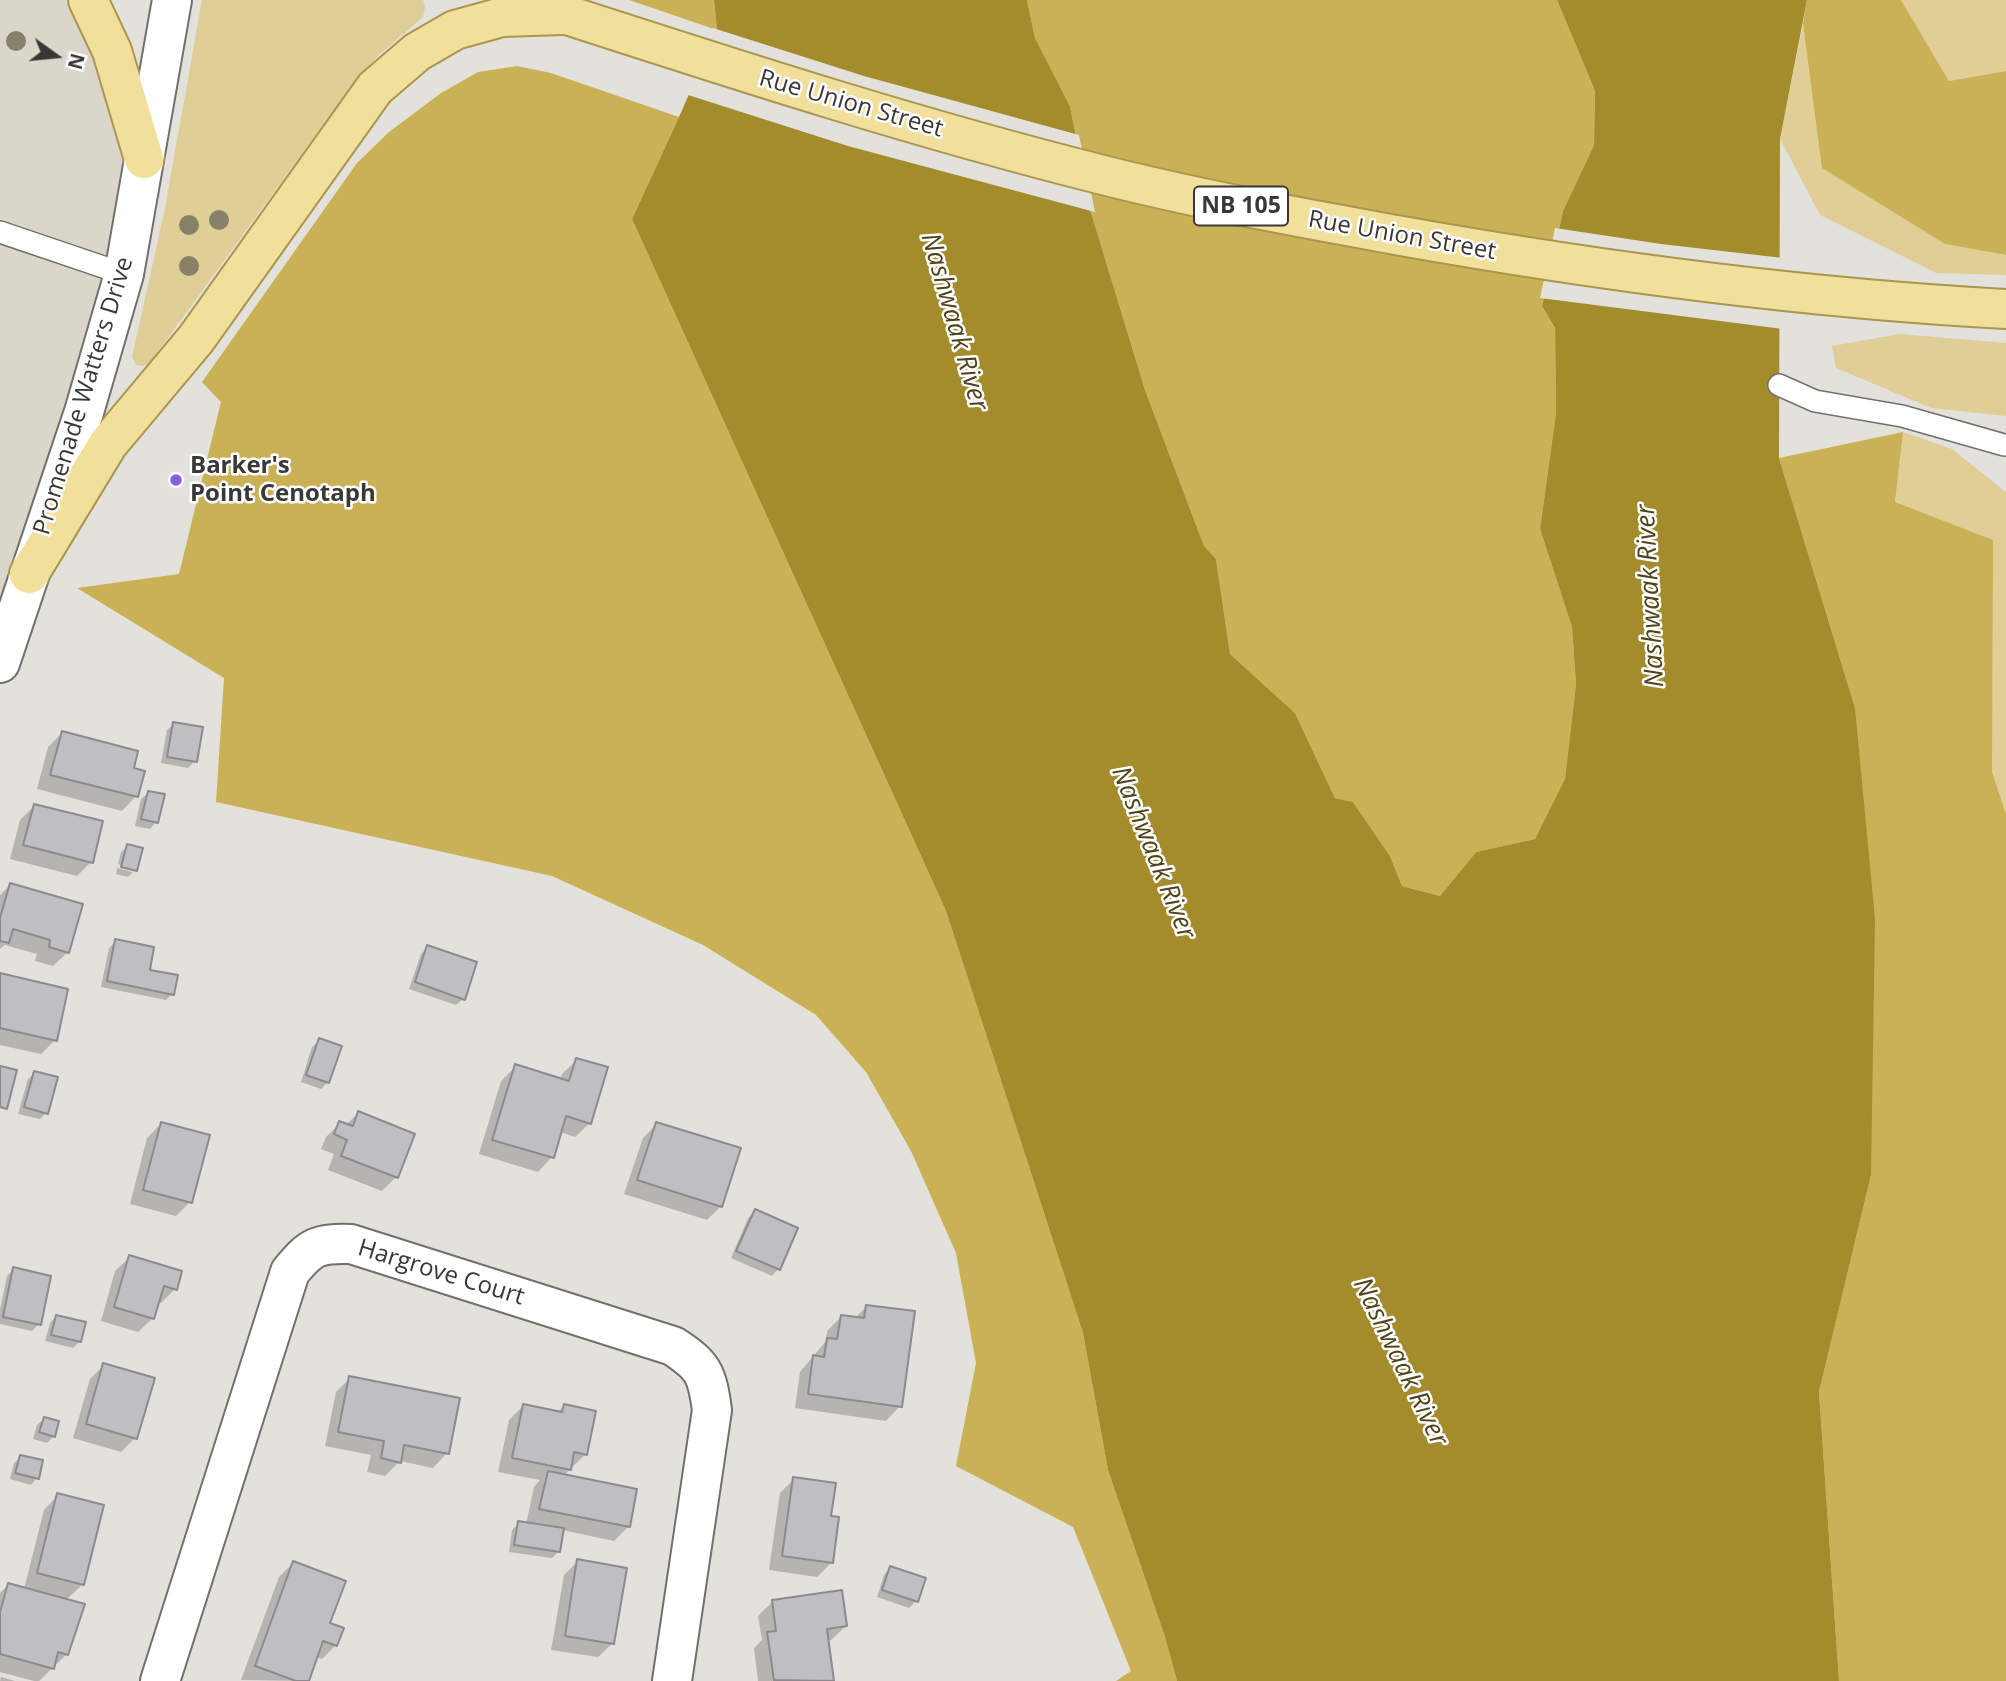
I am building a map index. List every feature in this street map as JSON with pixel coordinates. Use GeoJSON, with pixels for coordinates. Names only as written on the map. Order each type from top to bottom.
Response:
{"type":"FeatureCollection","features":[{"type":"Feature","properties":{"kind":"main road"},"geometry":{"type":"LineString","coordinates":[[88,0],[112,51],[144,159]]}},
{"type":"Feature","properties":{"kind":"main road","name":"Rue Union Street"},"geometry":{"type":"LineString","coordinates":[[532,0],[567,15],[802,91],[1099,174],[1268,212],[1512,256],[1720,284],[1934,305],[2006,309]]}},
{"type":"Feature","properties":{"kind":"main road"},"geometry":{"type":"LineString","coordinates":[[29,573],[108,444],[195,339],[375,88],[417,51],[455,30],[502,17],[567,15]]}},
{"type":"Feature","properties":{"kind":"street","name":"Promenade Watters Drive"},"geometry":{"type":"LineString","coordinates":[[0,663],[84,412],[124,274],[172,0]]}},
{"type":"Feature","properties":{"kind":"street","name":"Hargrove Court"},"geometry":{"type":"LineString","coordinates":[[160,1681],[290,1272],[304,1254],[326,1243],[351,1244],[673,1346],[695,1360],[708,1381],[712,1410],[672,1681]]}},
{"type":"Feature","properties":{"kind":"lane"},"geometry":{"type":"LineString","coordinates":[[0,232],[124,274]]}},
{"type":"Feature","properties":{"kind":"lane"},"geometry":{"type":"LineString","coordinates":[[1779,385],[1815,401],[1902,416],[2004,445]]}},
{"type":"Feature","properties":{"kind":"shaded area"},"geometry":{"type":"Polygon","coordinates":[[[0,0],[88,0],[144,159],[0,663],[0,0]]]}},
{"type":"Feature","properties":{"kind":"shaded area"},"geometry":{"type":"Polygon","coordinates":[[[202,0],[423,0],[425,7],[423,17],[377,57],[354,82],[149,364],[136,365],[132,357],[164,213],[202,0]]]}},
{"type":"Feature","properties":{"kind":"shaded area"},"geometry":{"type":"Polygon","coordinates":[[[629,0],[714,0],[717,30],[629,0]]]}},
{"type":"Feature","properties":{"kind":"shaded area"},"geometry":{"type":"Polygon","coordinates":[[[1027,0],[1557,0],[1595,91],[1594,145],[1563,211],[1542,306],[1555,328],[1556,413],[1540,529],[1572,627],[1576,684],[1565,780],[1535,839],[1476,852],[1440,896],[1402,886],[1390,856],[1353,802],[1335,798],[1295,713],[1230,654],[1216,559],[1204,546],[1145,390],[1089,206],[1070,106],[1035,38],[1027,0]]]}},
{"type":"Feature","properties":{"kind":"shaded area"},"geometry":{"type":"Polygon","coordinates":[[[1807,0],[1901,0],[1949,81],[2006,71],[2006,255],[1945,244],[1822,168],[1803,24],[1807,0]]]}},
{"type":"Feature","properties":{"kind":"shaded area"},"geometry":{"type":"Polygon","coordinates":[[[1901,0],[2006,0],[2006,71],[1949,81],[1901,0]]]}},
{"type":"Feature","properties":{"kind":"shaded area"},"geometry":{"type":"Polygon","coordinates":[[[1803,24],[1823,168],[1945,244],[2006,255],[2006,275],[1936,273],[1820,215],[1780,139],[1803,24]]]}},
{"type":"Feature","properties":{"kind":"shaded area"},"geometry":{"type":"Polygon","coordinates":[[[517,66],[551,73],[679,117],[632,219],[946,911],[1083,1333],[1108,1470],[1165,1637],[1177,1681],[1116,1681],[1131,1671],[1073,1527],[956,1466],[976,1363],[956,1253],[911,1151],[866,1072],[816,1015],[703,945],[552,876],[216,802],[224,678],[77,588],[179,574],[221,402],[202,382],[357,163],[389,132],[441,93],[478,72],[517,66]]]}},
{"type":"Feature","properties":{"kind":"shaded area"},"geometry":{"type":"Polygon","coordinates":[[[1900,334],[2006,343],[2006,416],[1931,408],[1836,368],[1832,346],[1900,334]]]}},
{"type":"Feature","properties":{"kind":"shaded area"},"geometry":{"type":"Polygon","coordinates":[[[1903,432],[1952,449],[2006,492],[2006,814],[1895,502],[1903,432]]]}},
{"type":"Feature","properties":{"kind":"shaded area"},"geometry":{"type":"Polygon","coordinates":[[[1903,432],[1895,502],[1993,540],[1992,772],[2006,814],[2006,1681],[1839,1681],[1819,1392],[1871,1175],[1855,708],[1779,458],[1903,432]]]}},
{"type":"Feature","properties":{"kind":"water","name":"Nashwaak River"},"geometry":{"type":"Polygon","coordinates":[[[714,0],[1027,0],[1035,38],[1070,106],[1089,206],[1145,390],[1204,546],[1216,559],[1230,654],[1295,713],[1335,798],[1353,802],[1390,856],[1402,886],[1440,896],[1476,852],[1535,839],[1565,779],[1576,684],[1572,627],[1540,529],[1556,413],[1555,328],[1542,306],[1563,211],[1594,145],[1595,91],[1557,0],[1807,0],[1780,139],[1779,458],[1855,708],[1875,919],[1871,1175],[1819,1392],[1839,1681],[1177,1681],[1165,1637],[1108,1470],[1083,1333],[946,911],[632,219],[717,30],[714,0]]]}},
{"type":"Feature","properties":{"kind":"pier"},"geometry":{"type":"Polygon","coordinates":[[[713,28],[864,76],[1079,135],[1095,212],[848,146],[685,94],[713,28]]]}},
{"type":"Feature","properties":{"kind":"pier"},"geometry":{"type":"Polygon","coordinates":[[[1555,228],[1783,258],[1783,329],[1540,298],[1555,228]]]}},
{"type":"Feature","properties":{"kind":"building"},"geometry":{"type":"Polygon","coordinates":[[[173,722],[203,727],[197,762],[167,757],[173,722]]]}},
{"type":"Feature","properties":{"kind":"building"},"geometry":{"type":"Polygon","coordinates":[[[62,731],[138,751],[134,768],[145,771],[138,797],[50,775],[62,731]]]}},
{"type":"Feature","properties":{"kind":"building"},"geometry":{"type":"Polygon","coordinates":[[[148,791],[165,794],[158,823],[141,819],[148,791]]]}},
{"type":"Feature","properties":{"kind":"building"},"geometry":{"type":"Polygon","coordinates":[[[34,804],[103,821],[93,863],[23,845],[34,804]]]}},
{"type":"Feature","properties":{"kind":"building"},"geometry":{"type":"Polygon","coordinates":[[[127,844],[143,848],[137,871],[121,867],[127,844]]]}},
{"type":"Feature","properties":{"kind":"building"},"geometry":{"type":"Polygon","coordinates":[[[10,883],[83,904],[69,953],[49,947],[50,940],[13,929],[9,943],[0,941],[0,918],[10,883]]]}},
{"type":"Feature","properties":{"kind":"building"},"geometry":{"type":"Polygon","coordinates":[[[115,939],[154,947],[150,970],[178,975],[174,995],[107,981],[115,939]]]}},
{"type":"Feature","properties":{"kind":"building"},"geometry":{"type":"Polygon","coordinates":[[[427,945],[477,962],[465,1000],[415,982],[427,945]]]}},
{"type":"Feature","properties":{"kind":"building"},"geometry":{"type":"Polygon","coordinates":[[[0,973],[68,989],[57,1041],[0,1028],[0,973]]]}},
{"type":"Feature","properties":{"kind":"building"},"geometry":{"type":"Polygon","coordinates":[[[319,1038],[342,1046],[329,1083],[306,1075],[319,1038]]]}},
{"type":"Feature","properties":{"kind":"building"},"geometry":{"type":"Polygon","coordinates":[[[576,1058],[608,1067],[591,1124],[566,1116],[554,1158],[492,1140],[515,1064],[569,1081],[576,1058]]]}},
{"type":"Feature","properties":{"kind":"building"},"geometry":{"type":"Polygon","coordinates":[[[0,1066],[17,1070],[7,1109],[0,1107],[0,1066]]]}},
{"type":"Feature","properties":{"kind":"building"},"geometry":{"type":"Polygon","coordinates":[[[34,1071],[58,1077],[48,1114],[24,1107],[34,1071]]]}},
{"type":"Feature","properties":{"kind":"building"},"geometry":{"type":"Polygon","coordinates":[[[358,1111],[415,1134],[398,1178],[341,1156],[347,1140],[334,1134],[339,1121],[353,1126],[358,1111]]]}},
{"type":"Feature","properties":{"kind":"building"},"geometry":{"type":"Polygon","coordinates":[[[161,1122],[210,1135],[192,1203],[143,1190],[161,1122]]]}},
{"type":"Feature","properties":{"kind":"building"},"geometry":{"type":"Polygon","coordinates":[[[656,1122],[741,1148],[722,1207],[637,1180],[656,1122]]]}},
{"type":"Feature","properties":{"kind":"building"},"geometry":{"type":"Polygon","coordinates":[[[755,1209],[798,1228],[780,1270],[736,1251],[755,1209]]]}},
{"type":"Feature","properties":{"kind":"building"},"geometry":{"type":"Polygon","coordinates":[[[129,1255],[182,1271],[177,1290],[164,1286],[154,1319],[114,1307],[129,1255]]]}},
{"type":"Feature","properties":{"kind":"building"},"geometry":{"type":"Polygon","coordinates":[[[13,1267],[51,1276],[41,1325],[3,1317],[13,1267]]]}},
{"type":"Feature","properties":{"kind":"building"},"geometry":{"type":"Polygon","coordinates":[[[866,1305],[915,1311],[902,1407],[808,1394],[813,1355],[824,1357],[827,1338],[837,1339],[841,1315],[864,1318],[866,1305]]]}},
{"type":"Feature","properties":{"kind":"building"},"geometry":{"type":"Polygon","coordinates":[[[56,1315],[86,1322],[81,1342],[51,1335],[56,1315]]]}},
{"type":"Feature","properties":{"kind":"building"},"geometry":{"type":"Polygon","coordinates":[[[103,1363],[155,1378],[137,1439],[86,1424],[103,1363]]]}},
{"type":"Feature","properties":{"kind":"building"},"geometry":{"type":"Polygon","coordinates":[[[349,1376],[460,1398],[449,1454],[404,1445],[401,1463],[381,1458],[384,1441],[338,1432],[349,1376]]]}},
{"type":"Feature","properties":{"kind":"building"},"geometry":{"type":"Polygon","coordinates":[[[523,1404],[562,1412],[564,1404],[596,1411],[587,1455],[574,1452],[571,1470],[512,1458],[523,1404]]]}},
{"type":"Feature","properties":{"kind":"building"},"geometry":{"type":"Polygon","coordinates":[[[44,1417],[59,1421],[55,1437],[39,1432],[44,1417]]]}},
{"type":"Feature","properties":{"kind":"building"},"geometry":{"type":"Polygon","coordinates":[[[20,1455],[43,1460],[39,1479],[15,1473],[20,1455]]]}},
{"type":"Feature","properties":{"kind":"building"},"geometry":{"type":"Polygon","coordinates":[[[548,1471],[637,1489],[630,1527],[539,1509],[548,1471]]]}},
{"type":"Feature","properties":{"kind":"building"},"geometry":{"type":"Polygon","coordinates":[[[793,1477],[836,1483],[831,1516],[839,1517],[833,1563],[782,1556],[793,1477]]]}},
{"type":"Feature","properties":{"kind":"building"},"geometry":{"type":"Polygon","coordinates":[[[57,1493],[104,1505],[84,1585],[37,1573],[57,1493]]]}},
{"type":"Feature","properties":{"kind":"building"},"geometry":{"type":"Polygon","coordinates":[[[518,1521],[564,1528],[560,1552],[514,1545],[518,1521]]]}},
{"type":"Feature","properties":{"kind":"building"},"geometry":{"type":"Polygon","coordinates":[[[577,1559],[627,1568],[614,1644],[565,1636],[577,1559]]]}},
{"type":"Feature","properties":{"kind":"building"},"geometry":{"type":"Polygon","coordinates":[[[293,1561],[346,1581],[330,1623],[344,1628],[337,1646],[323,1641],[309,1681],[296,1681],[255,1666],[293,1561]]]}},
{"type":"Feature","properties":{"kind":"building"},"geometry":{"type":"Polygon","coordinates":[[[890,1566],[926,1578],[918,1602],[882,1590],[890,1566]]]}},
{"type":"Feature","properties":{"kind":"building"},"geometry":{"type":"Polygon","coordinates":[[[8,1583],[85,1604],[68,1655],[58,1652],[54,1669],[0,1654],[0,1612],[8,1583]]]}},
{"type":"Feature","properties":{"kind":"building"},"geometry":{"type":"Polygon","coordinates":[[[842,1590],[847,1626],[827,1629],[834,1681],[774,1680],[767,1632],[776,1631],[772,1600],[842,1590]]]}},
{"type":"Feature","properties":{"kind":"place","name":"Barker's Point Cenotaph"},"geometry":{"type":"Point","coordinates":[176,480]}}]}
